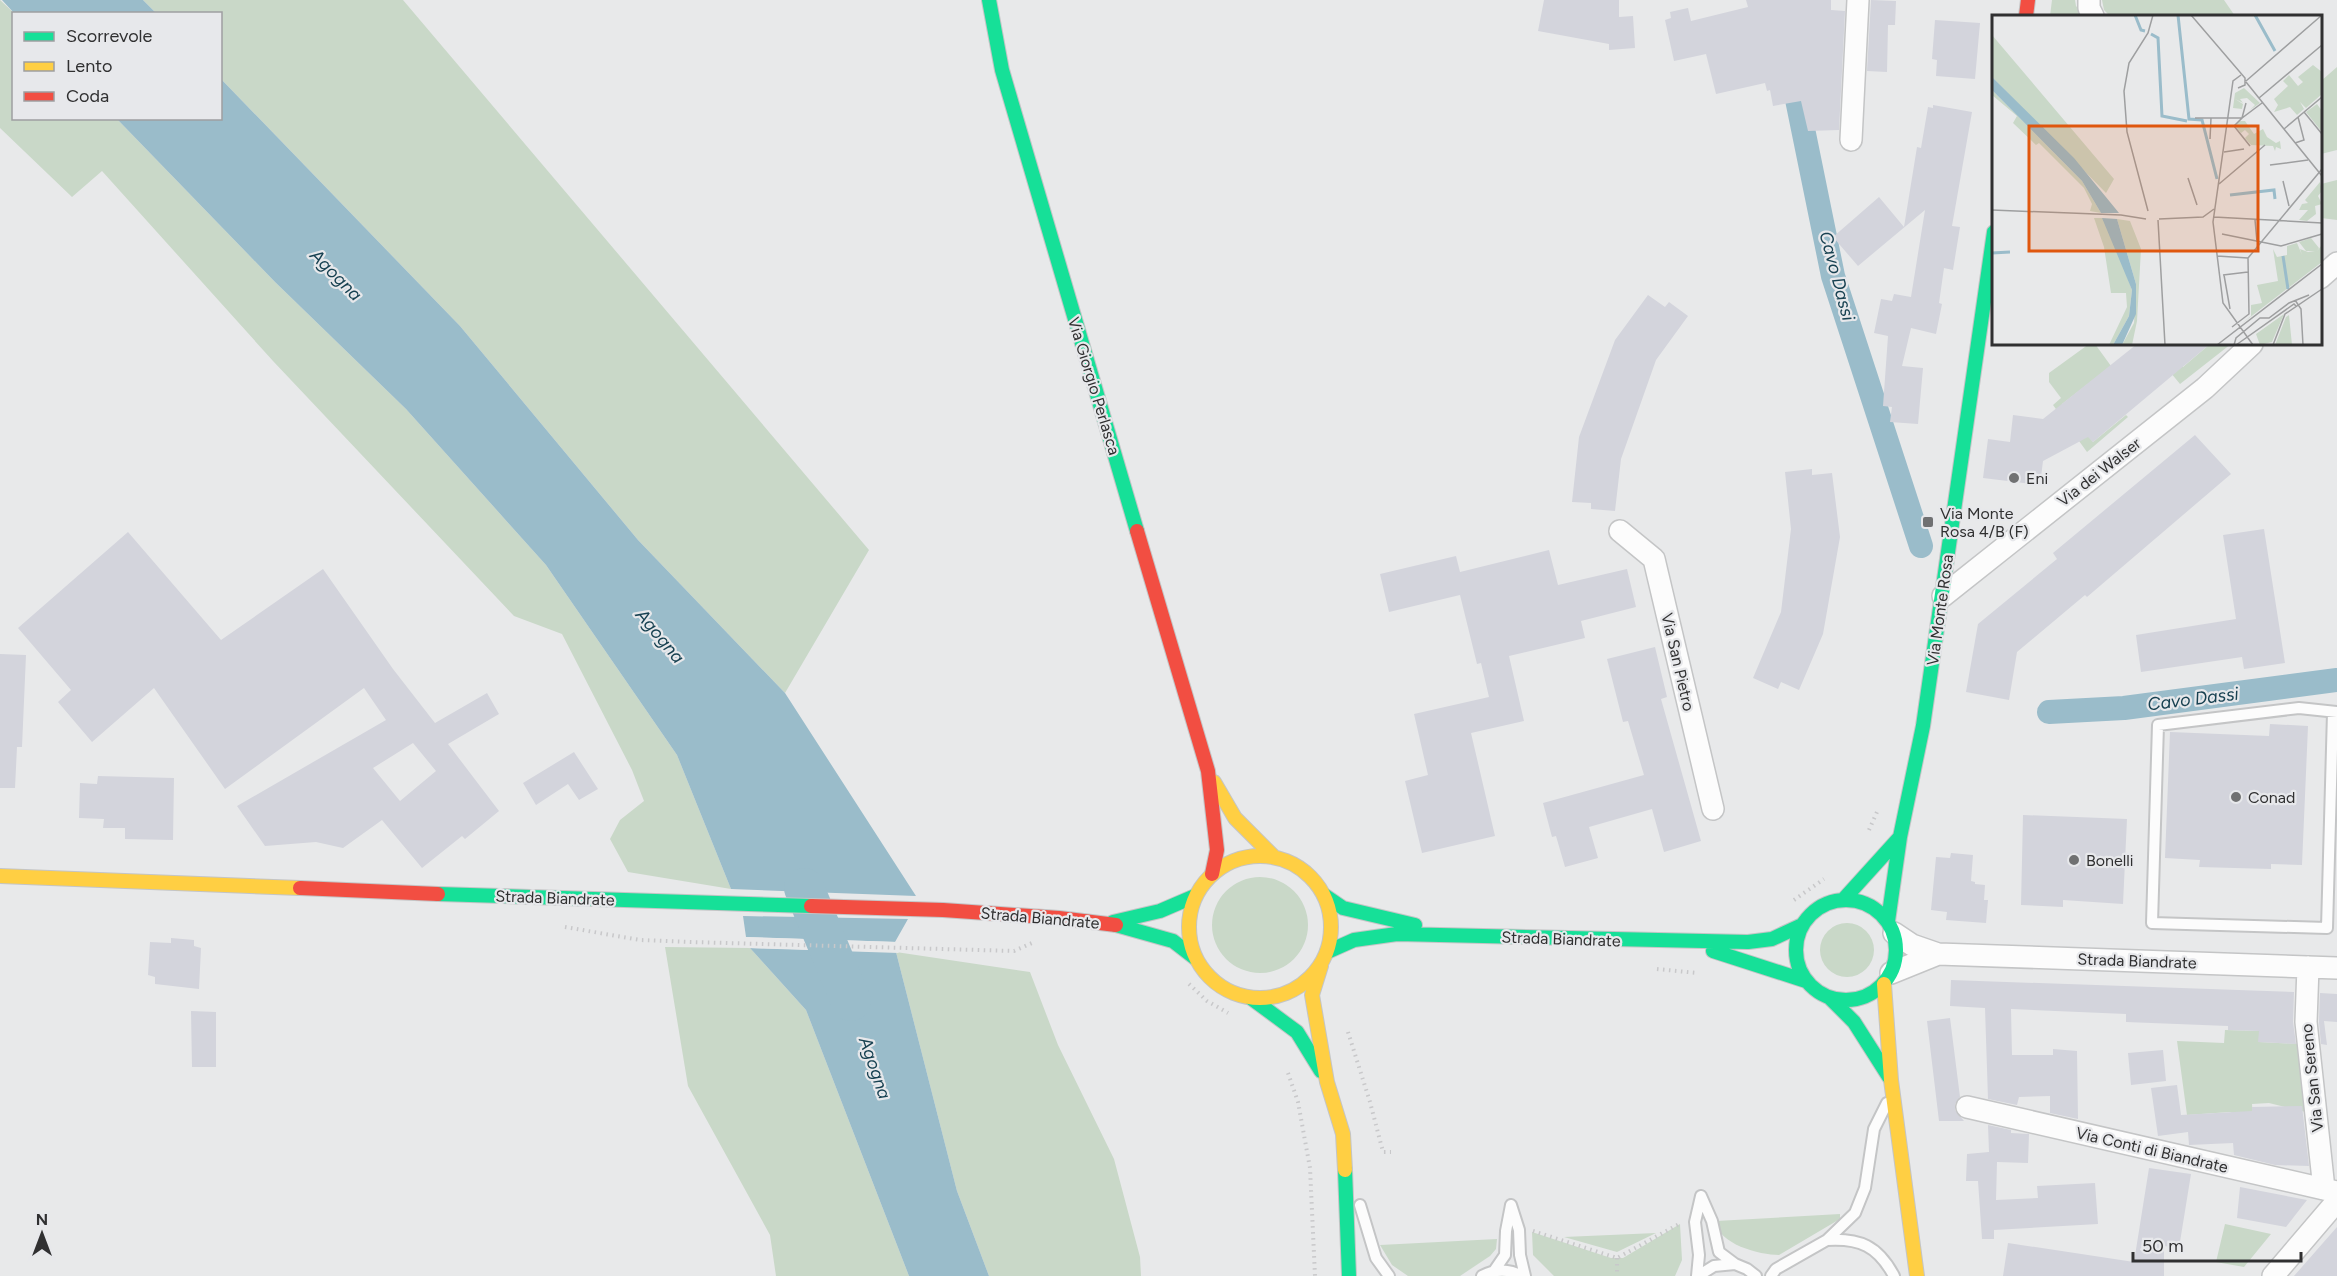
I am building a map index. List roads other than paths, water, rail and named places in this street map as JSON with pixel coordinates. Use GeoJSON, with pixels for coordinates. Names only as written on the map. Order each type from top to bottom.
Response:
{"type":"FeatureCollection","features":[{"type":"Feature","properties":{"kind":"main road","name":"Via Giorgio Perlasca"},"geometry":{"type":"LineString","coordinates":[[989,0],[1002,70],[1208,771],[1217,850],[1212,874]]}},
{"type":"Feature","properties":{"kind":"main road"},"geometry":{"type":"LineString","coordinates":[[2026,15],[2028,0]]}},
{"type":"Feature","properties":{"kind":"main road","name":"Via Monte Rosa"},"geometry":{"type":"LineString","coordinates":[[1891,927],[1900,837],[1923,726],[1992,252]]}},
{"type":"Feature","properties":{"kind":"main road","name":"Via Giorgio Perlasca"},"geometry":{"type":"LineString","coordinates":[[1208,771],[1235,818],[1274,857]]}},
{"type":"Feature","properties":{"kind":"main road"},"geometry":{"type":"LineString","coordinates":[[1892,1087],[1854,1022],[1830,998],[1817,991],[1806,981],[1799,968],[1796,954],[1797,939],[1802,926],[1819,908],[1843,900],[1900,837]]}},
{"type":"Feature","properties":{"kind":"main road"},"geometry":{"type":"LineString","coordinates":[[1321,966],[1307,981],[1291,992],[1271,998],[1251,998],[1233,994],[1218,985],[1205,973],[1195,958],[1189,938],[1189,916],[1195,896],[1212,874],[1226,864],[1257,855],[1274,857],[1294,864],[1312,877],[1324,895],[1331,914],[1332,933],[1328,952],[1312,995],[1327,1082],[1342,1134],[1349,1276]]}},
{"type":"Feature","properties":{"kind":"main road","name":"Strada Biandrate"},"geometry":{"type":"LineString","coordinates":[[0,876],[554,898],[943,910],[1109,923],[1173,941],[1195,958]]}},
{"type":"Feature","properties":{"kind":"main road","name":"Strada Biandrate"},"geometry":{"type":"LineString","coordinates":[[1324,895],[1343,908],[1415,925],[1434,933]]}},
{"type":"Feature","properties":{"kind":"main road","name":"Strada Biandrate"},"geometry":{"type":"LineString","coordinates":[[1109,923],[1160,911],[1195,896]]}},
{"type":"Feature","properties":{"kind":"main road"},"geometry":{"type":"LineString","coordinates":[[1843,900],[1868,905],[1879,912],[1891,927],[1896,953],[1887,978],[1892,1087],[1917,1276]]}},
{"type":"Feature","properties":{"kind":"main road","name":"Strada Biandrate"},"geometry":{"type":"LineString","coordinates":[[1328,952],[1361,939],[1434,933],[1472,937],[1688,943],[1748,942],[1772,939],[1802,926]]}},
{"type":"Feature","properties":{"kind":"main road","name":"Strada Biandrate"},"geometry":{"type":"LineString","coordinates":[[1688,943],[1806,981]]}},
{"type":"Feature","properties":{"kind":"main road"},"geometry":{"type":"LineString","coordinates":[[1830,998],[1859,999],[1872,993],[1887,978]]}},
{"type":"Feature","properties":{"kind":"main road"},"geometry":{"type":"LineString","coordinates":[[1251,998],[1297,1032],[1327,1082]]}},
{"type":"Feature","properties":{"kind":"street"},"geometry":{"type":"LineString","coordinates":[[1851,140],[1858,0]]}},
{"type":"Feature","properties":{"kind":"street"},"geometry":{"type":"LineString","coordinates":[[2089,0],[2089,8],[2092,15]]}},
{"type":"Feature","properties":{"kind":"street"},"geometry":{"type":"LineString","coordinates":[[2322,276],[2337,262]]}},
{"type":"Feature","properties":{"kind":"street","name":"Via dei Walser"},"geometry":{"type":"LineString","coordinates":[[1943,596],[2205,388],[2251,345]]}},
{"type":"Feature","properties":{"kind":"street","name":"Via San Pietro"},"geometry":{"type":"LineString","coordinates":[[1620,531],[1653,559],[1713,809]]}},
{"type":"Feature","properties":{"kind":"street","name":"Strada Biandrate"},"geometry":{"type":"LineString","coordinates":[[1891,927],[1912,945],[1938,954],[2337,968]]}},
{"type":"Feature","properties":{"kind":"street","name":"Strada Biandrate"},"geometry":{"type":"LineString","coordinates":[[1887,978],[1938,954]]}},
{"type":"Feature","properties":{"kind":"street","name":"Via San Sereno"},"geometry":{"type":"LineString","coordinates":[[2308,967],[2306,1022],[2333,1194]]}},
{"type":"Feature","properties":{"kind":"street","name":"Via Conti di Biandrate"},"geometry":{"type":"LineString","coordinates":[[1967,1107],[2333,1194]]}},
{"type":"Feature","properties":{"kind":"street"},"geometry":{"type":"LineString","coordinates":[[2273,1276],[2333,1194]]}},
{"type":"Feature","properties":{"kind":"lane"},"geometry":{"type":"LineString","coordinates":[[2299,708],[2335,713],[2332,909],[2327,928],[2152,923],[2158,725],[2299,708]]}},
{"type":"Feature","properties":{"kind":"lane"},"geometry":{"type":"LineString","coordinates":[[1747,1269],[1773,1272],[1827,1240],[1855,1213],[1865,1188],[1874,1129],[1892,1087]]}},
{"type":"Feature","properties":{"kind":"lane"},"geometry":{"type":"LineString","coordinates":[[1342,1134],[1368,1235],[1376,1258],[1389,1276]]}},
{"type":"Feature","properties":{"kind":"lane"},"geometry":{"type":"LineString","coordinates":[[1698,1276],[1699,1255],[1695,1222],[1701,1196],[1712,1221],[1719,1252],[1756,1276]]}},
{"type":"Feature","properties":{"kind":"lane"},"geometry":{"type":"LineString","coordinates":[[1482,1276],[1494,1271],[1505,1270],[1524,1276],[1519,1230],[1511,1205],[1506,1231],[1505,1255],[1494,1271]]}},
{"type":"Feature","properties":{"kind":"lane"},"geometry":{"type":"LineString","coordinates":[[1827,1240],[1843,1239],[1865,1244],[1883,1259],[1894,1276]]}},
{"type":"Feature","properties":{"kind":"lane"},"geometry":{"type":"LineString","coordinates":[[1698,1276],[1714,1266],[1735,1264]]}},
{"type":"Feature","properties":{"kind":"water"},"geometry":{"type":"Polygon","coordinates":[[[2,0],[143,0],[155,12],[13,12],[2,0]]]}},
{"type":"Feature","properties":{"kind":"water"},"geometry":{"type":"Polygon","coordinates":[[[222,80],[460,326],[638,540],[785,693],[916,896],[731,889],[677,755],[546,565],[406,409],[275,282],[118,120],[222,120],[222,80]]]}},
{"type":"Feature","properties":{"kind":"water"},"geometry":{"type":"Polygon","coordinates":[[[743,916],[908,919],[895,942],[746,937],[743,916]]]}},
{"type":"Feature","properties":{"kind":"water"},"geometry":{"type":"Polygon","coordinates":[[[750,948],[896,952],[957,1191],[989,1276],[909,1276],[806,1010],[750,948]]]}},
{"type":"Feature","properties":{"kind":"waterway","name":"Cavo Dassi"},"geometry":{"type":"LineString","coordinates":[[1791,70],[1833,276],[1921,546]]}},
{"type":"Feature","properties":{"kind":"waterway","name":"Cavo Dassi"},"geometry":{"type":"LineString","coordinates":[[2049,712],[2124,708],[2337,680]]}},
{"type":"Feature","properties":{"kind":"waterway","name":"Agogna"},"geometry":{"type":"LineString","coordinates":[[804,888],[851,1001]]}},
{"type":"Feature","properties":{"kind":"place","name":"Eni"},"geometry":{"type":"Point","coordinates":[2014,478]}},
{"type":"Feature","properties":{"kind":"place","name":"Via Monte Rosa 4/B (F)"},"geometry":{"type":"Point","coordinates":[1928,522]}},
{"type":"Feature","properties":{"kind":"place","name":"Conad"},"geometry":{"type":"Point","coordinates":[2236,797]}},
{"type":"Feature","properties":{"kind":"place","name":"Bonelli"},"geometry":{"type":"Point","coordinates":[2074,860]}}]}
